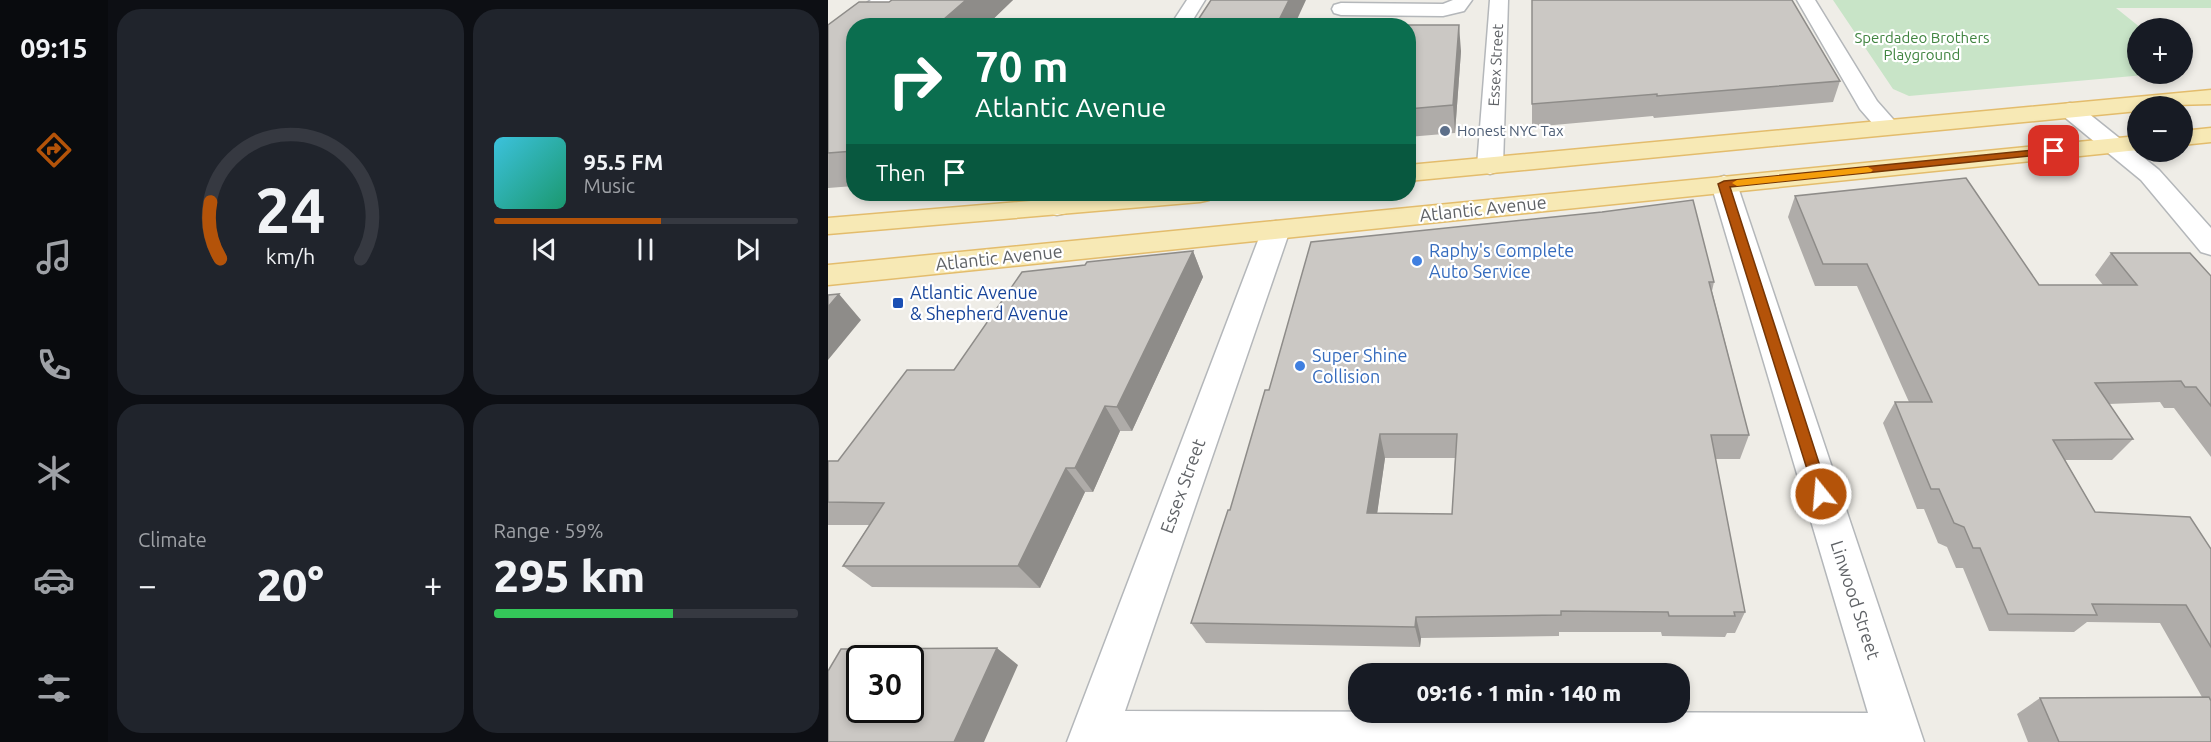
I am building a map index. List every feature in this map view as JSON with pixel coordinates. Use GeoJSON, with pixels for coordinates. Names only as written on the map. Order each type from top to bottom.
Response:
{"type":"FeatureCollection","features":[{"type":"Feature","properties":{"kind":"main road"},"geometry":{"type":"LineString","coordinates":[[1416,172],[2211,97]]}},
{"type":"Feature","properties":{"kind":"main road"},"geometry":{"type":"LineString","coordinates":[[2193,137],[2211,135]]}},
{"type":"Feature","properties":{"kind":"main road","name":"Atlantic Avenue"},"geometry":{"type":"LineString","coordinates":[[828,275],[2126,144]]}},
{"type":"Feature","properties":{"kind":"main road"},"geometry":{"type":"LineString","coordinates":[[828,226],[1053,201]]}},
{"type":"Feature","properties":{"kind":"street"},"geometry":{"type":"LineString","coordinates":[[859,18],[883,0]]}},
{"type":"Feature","properties":{"kind":"street"},"geometry":{"type":"LineString","coordinates":[[1184,18],[1196,0]]}},
{"type":"Feature","properties":{"kind":"street"},"geometry":{"type":"LineString","coordinates":[[1341,9],[1443,10],[1457,6],[1463,0]]}},
{"type":"Feature","properties":{"kind":"street","name":"Essex Street"},"geometry":{"type":"LineString","coordinates":[[1490,166],[1499,0]]}},
{"type":"Feature","properties":{"kind":"street"},"geometry":{"type":"LineString","coordinates":[[1806,0],[1868,104],[1888,127]]}},
{"type":"Feature","properties":{"kind":"street"},"geometry":{"type":"LineString","coordinates":[[828,41],[846,28]]}},
{"type":"Feature","properties":{"kind":"street"},"geometry":{"type":"LineString","coordinates":[[2070,110],[2126,144],[2211,246]]}},
{"type":"Feature","properties":{"kind":"street","name":"Linwood Street"},"geometry":{"type":"LineString","coordinates":[[1724,184],[1899,740]]}},
{"type":"Feature","properties":{"kind":"street","name":"Essex Street"},"geometry":{"type":"LineString","coordinates":[[1092,738],[1276,230]]}},
{"type":"Feature","properties":{"kind":"street"},"geometry":{"type":"LineString","coordinates":[[1092,738],[1899,740]]}},
{"type":"Feature","properties":{"kind":"green space","name":"Sperdadeo Brothers Playground"},"geometry":{"type":"Polygon","coordinates":[[[1833,0],[2211,0],[2211,8],[2116,8],[2128,18],[2127,77],[1909,96],[1893,89],[1833,0]]]}},
{"type":"Feature","properties":{"kind":"building"},"geometry":{"type":"Polygon","coordinates":[[[892,0],[966,0],[945,18],[846,18],[846,152],[828,153],[828,25],[859,2],[889,2],[892,0]]]}},
{"type":"Feature","properties":{"kind":"building"},"geometry":{"type":"Polygon","coordinates":[[[1211,0],[1289,0],[1280,18],[1199,18],[1211,0]]]}},
{"type":"Feature","properties":{"kind":"building"},"geometry":{"type":"Polygon","coordinates":[[[1532,0],[1792,0],[1840,81],[1532,104],[1532,0]]]}},
{"type":"Feature","properties":{"kind":"building"},"geometry":{"type":"Polygon","coordinates":[[[1416,25],[1459,25],[1453,105],[1416,108],[1416,25]]]}},
{"type":"Feature","properties":{"kind":"building"},"geometry":{"type":"Polygon","coordinates":[[[1966,178],[2039,285],[2137,285],[2111,253],[2190,253],[2211,276],[2211,406],[2196,387],[2185,387],[2181,381],[2095,383],[2133,439],[2053,440],[2095,512],[2190,517],[2211,549],[2211,647],[2186,605],[2092,604],[2097,615],[2008,614],[1980,548],[1973,548],[1964,527],[1954,523],[1939,489],[1931,489],[1895,402],[1932,402],[1867,264],[1823,264],[1795,196],[1966,178]]]}},
{"type":"Feature","properties":{"kind":"building"},"geometry":{"type":"Polygon","coordinates":[[[1693,200],[1714,282],[1709,282],[1749,435],[1711,435],[1745,612],[1734,612],[1735,616],[1669,616],[1668,612],[1561,611],[1561,615],[1416,617],[1415,627],[1191,623],[1228,510],[1230,510],[1265,390],[1269,390],[1311,242],[1602,212],[1693,200]],[[1380,434],[1367,513],[1452,514],[1457,434],[1380,434]]]}},
{"type":"Feature","properties":{"kind":"building"},"geometry":{"type":"Polygon","coordinates":[[[1193,251],[1117,407],[1105,406],[1075,468],[1066,468],[1018,566],[843,566],[884,503],[828,502],[828,461],[838,461],[907,370],[954,370],[1022,272],[1085,265],[1087,262],[1193,251]]]}},
{"type":"Feature","properties":{"kind":"building"},"geometry":{"type":"Polygon","coordinates":[[[839,294],[828,307],[828,295],[839,294]]]}},
{"type":"Feature","properties":{"kind":"building"},"geometry":{"type":"Polygon","coordinates":[[[924,648],[997,648],[954,742],[828,742],[828,671],[841,649],[846,649],[846,723],[924,723],[924,648]]]}},
{"type":"Feature","properties":{"kind":"building"},"geometry":{"type":"Polygon","coordinates":[[[2209,697],[2211,701],[2211,742],[2059,742],[2040,698],[2209,697]]]}},
{"type":"Feature","properties":{"kind":"slow traffic"},"geometry":{"type":"LineString","coordinates":[[1737,183],[1868,170]]}},
{"type":"Feature","properties":{"kind":"place","name":"Honest NYC Tax"},"geometry":{"type":"Point","coordinates":[1445,131]}},
{"type":"Feature","properties":{"kind":"place","name":"Raphy's Complete Auto Service"},"geometry":{"type":"Point","coordinates":[1417,261]}},
{"type":"Feature","properties":{"kind":"place","name":"Atlantic Avenue & Shepherd Avenue"},"geometry":{"type":"Point","coordinates":[898,303]}},
{"type":"Feature","properties":{"kind":"place","name":"Super Shine Collision"},"geometry":{"type":"Point","coordinates":[1300,366]}},
{"type":"Feature","properties":{"kind":"route"},"geometry":{"type":"LineString","coordinates":[[1821,494],[1724,184],[2054,151]]}}]}
